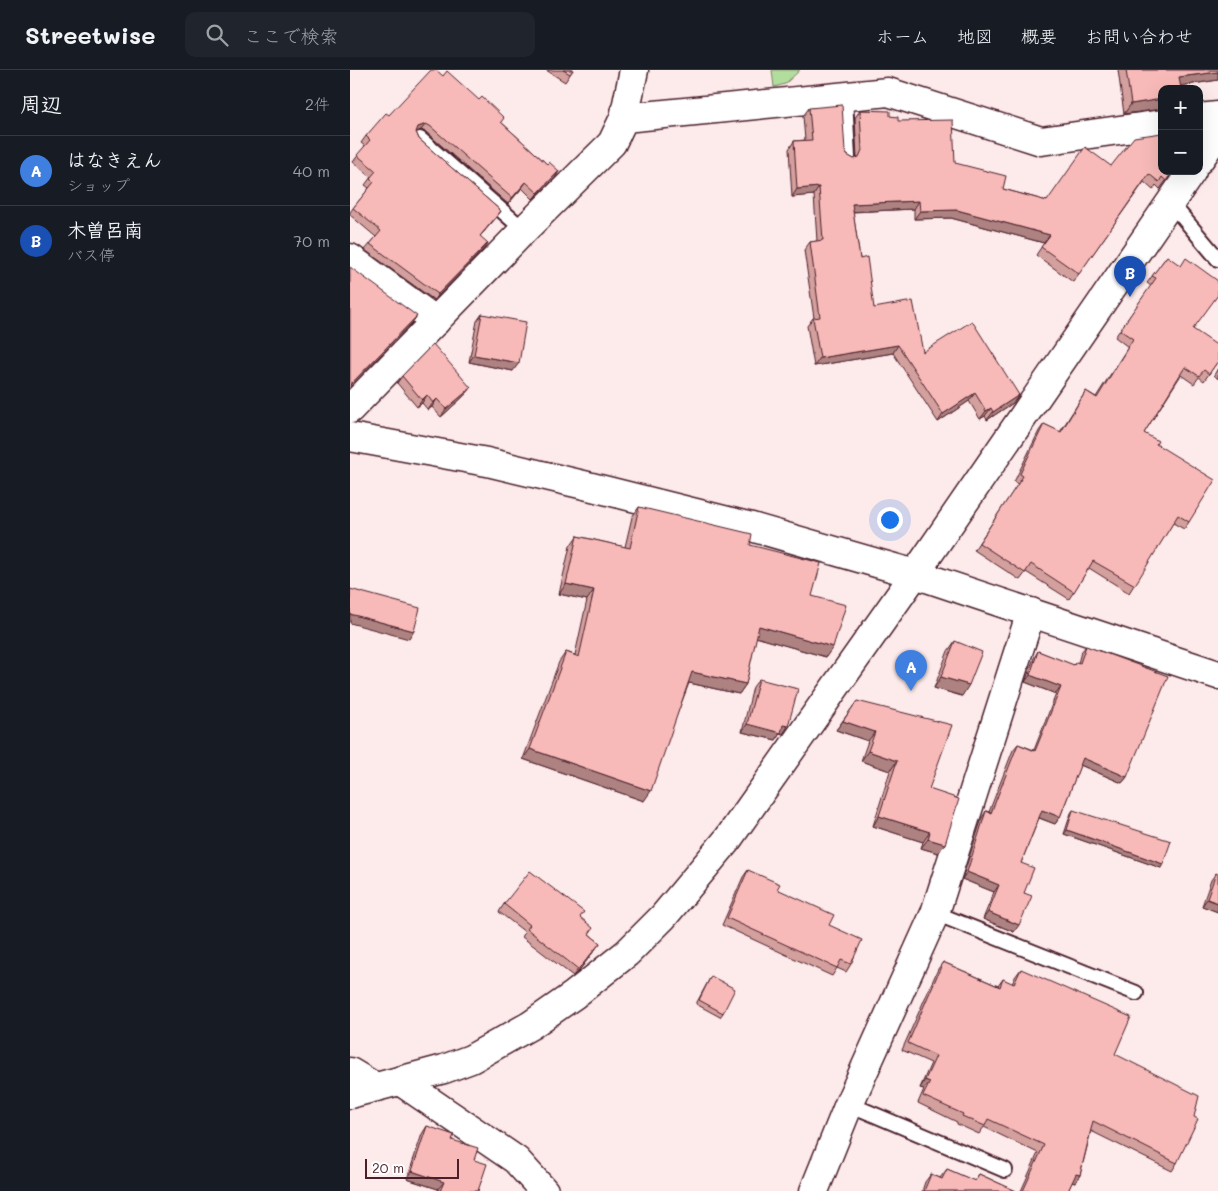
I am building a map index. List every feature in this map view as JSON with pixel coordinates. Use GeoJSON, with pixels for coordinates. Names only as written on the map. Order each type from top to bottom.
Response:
{"type":"FeatureCollection","features":[{"type":"Feature","properties":{"kind":"street"},"geometry":{"type":"LineString","coordinates":[[350,409],[612,142],[624,118],[634,70]]}},
{"type":"Feature","properties":{"kind":"street"},"geometry":{"type":"LineString","coordinates":[[624,118],[888,92],[1041,141],[1158,125]]}},
{"type":"Feature","properties":{"kind":"street"},"geometry":{"type":"LineString","coordinates":[[1203,118],[1218,116]]}},
{"type":"Feature","properties":{"kind":"street"},"geometry":{"type":"LineString","coordinates":[[1203,154],[1218,133]]}},
{"type":"Feature","properties":{"kind":"street"},"geometry":{"type":"LineString","coordinates":[[375,1087],[444,1068],[471,1058],[531,1025],[574,995],[633,947],[663,917],[728,839],[915,574],[1189,175]]}},
{"type":"Feature","properties":{"kind":"street"},"geometry":{"type":"LineString","coordinates":[[350,258],[436,321]]}},
{"type":"Feature","properties":{"kind":"street"},"geometry":{"type":"LineString","coordinates":[[350,437],[487,462],[748,526],[915,574],[1218,675]]}},
{"type":"Feature","properties":{"kind":"street"},"geometry":{"type":"LineString","coordinates":[[814,1191],[850,1104],[935,913],[1031,612]]}},
{"type":"Feature","properties":{"kind":"street"},"geometry":{"type":"LineString","coordinates":[[350,1072],[375,1087],[516,1160],[544,1191]]}},
{"type":"Feature","properties":{"kind":"lane"},"geometry":{"type":"LineString","coordinates":[[845,96],[848,158]]}},
{"type":"Feature","properties":{"kind":"lane"},"geometry":{"type":"LineString","coordinates":[[420,139],[524,230]]}},
{"type":"Feature","properties":{"kind":"lane"},"geometry":{"type":"LineString","coordinates":[[1170,202],[1218,259]]}},
{"type":"Feature","properties":{"kind":"lane"},"geometry":{"type":"LineString","coordinates":[[935,913],[1136,993]]}},
{"type":"Feature","properties":{"kind":"lane"},"geometry":{"type":"LineString","coordinates":[[850,1104],[1005,1170]]}},
{"type":"Feature","properties":{"kind":"green space"},"geometry":{"type":"Polygon","coordinates":[[[772,70],[800,70],[785,84],[774,87],[772,70]]]}},
{"type":"Feature","properties":{"kind":"building"},"geometry":{"type":"Polygon","coordinates":[[[431,70],[436,70],[443,76],[447,71],[479,100],[482,97],[504,118],[501,122],[547,164],[549,162],[559,171],[538,193],[526,182],[512,198],[430,126],[426,124],[418,127],[416,132],[419,139],[501,211],[480,236],[488,243],[438,294],[370,244],[381,231],[353,208],[374,182],[370,178],[376,171],[357,155],[370,140],[366,136],[386,113],[389,115],[431,70]]]}},
{"type":"Feature","properties":{"kind":"building"},"geometry":{"type":"Polygon","coordinates":[[[563,70],[573,70],[570,74],[563,70]]]}},
{"type":"Feature","properties":{"kind":"building"},"geometry":{"type":"Polygon","coordinates":[[[1126,70],[1218,70],[1218,72],[1179,77],[1180,85],[1158,85],[1158,100],[1131,104],[1126,70]]]}},
{"type":"Feature","properties":{"kind":"building"},"geometry":{"type":"Polygon","coordinates":[[[842,105],[845,151],[847,155],[854,159],[859,157],[862,150],[860,110],[890,111],[890,116],[898,117],[898,121],[953,120],[955,163],[1006,176],[1003,189],[1047,201],[1085,147],[1111,166],[1134,137],[1158,134],[1158,175],[1170,175],[1166,181],[1162,177],[1159,182],[1149,174],[1079,274],[1041,247],[1050,235],[957,210],[920,211],[919,201],[852,204],[860,259],[867,257],[874,308],[913,301],[923,352],[972,321],[1019,395],[993,412],[991,408],[986,411],[975,393],[943,414],[898,345],[820,358],[813,318],[820,317],[810,242],[823,240],[819,187],[797,189],[794,141],[812,140],[809,108],[842,105]]]}},
{"type":"Feature","properties":{"kind":"building"},"geometry":{"type":"Polygon","coordinates":[[[1167,256],[1181,266],[1186,258],[1218,281],[1218,295],[1193,329],[1218,346],[1218,361],[1209,374],[1204,370],[1199,376],[1185,367],[1144,433],[1158,441],[1156,444],[1215,480],[1189,522],[1178,515],[1135,585],[1093,561],[1074,592],[1031,564],[1025,573],[979,543],[1023,476],[1020,474],[1044,424],[1061,432],[1086,391],[1097,398],[1133,339],[1120,330],[1156,278],[1152,276],[1167,256]]]}},
{"type":"Feature","properties":{"kind":"building"},"geometry":{"type":"Polygon","coordinates":[[[350,267],[417,316],[350,385],[350,267]]]}},
{"type":"Feature","properties":{"kind":"building"},"geometry":{"type":"Polygon","coordinates":[[[482,314],[526,322],[519,363],[474,355],[482,314]]]}},
{"type":"Feature","properties":{"kind":"building"},"geometry":{"type":"Polygon","coordinates":[[[433,344],[471,388],[446,409],[437,399],[433,403],[427,395],[422,400],[402,376],[433,344]]]}},
{"type":"Feature","properties":{"kind":"building"},"geometry":{"type":"Polygon","coordinates":[[[639,507],[752,534],[750,545],[821,563],[812,596],[846,605],[833,647],[759,626],[746,684],[692,672],[651,791],[530,749],[566,652],[579,657],[594,590],[566,584],[577,536],[630,548],[639,507]]]}},
{"type":"Feature","properties":{"kind":"building"},"geometry":{"type":"Polygon","coordinates":[[[350,589],[420,608],[414,631],[350,614],[350,589]]]}},
{"type":"Feature","properties":{"kind":"building"},"geometry":{"type":"Polygon","coordinates":[[[955,641],[982,652],[969,685],[941,677],[955,641]]]}},
{"type":"Feature","properties":{"kind":"building"},"geometry":{"type":"Polygon","coordinates":[[[1086,646],[1168,676],[1127,777],[1083,758],[1060,817],[1042,810],[1021,863],[1034,868],[1024,893],[1032,896],[1019,925],[988,912],[999,885],[967,872],[986,811],[991,813],[1018,744],[1035,751],[1061,687],[1030,675],[1038,651],[1074,665],[1076,662],[1080,663],[1086,646]]]}},
{"type":"Feature","properties":{"kind":"building"},"geometry":{"type":"Polygon","coordinates":[[[759,679],[798,689],[788,726],[783,725],[781,733],[747,724],[759,679]]]}},
{"type":"Feature","properties":{"kind":"building"},"geometry":{"type":"Polygon","coordinates":[[[857,701],[952,725],[929,789],[959,799],[945,844],[928,839],[930,832],[879,816],[897,761],[868,751],[875,732],[843,721],[857,701]]]}},
{"type":"Feature","properties":{"kind":"building"},"geometry":{"type":"Polygon","coordinates":[[[1073,810],[1171,841],[1163,864],[1067,830],[1073,810]]]}},
{"type":"Feature","properties":{"kind":"building"},"geometry":{"type":"Polygon","coordinates":[[[748,870],[780,884],[777,889],[834,915],[829,925],[862,940],[851,964],[841,960],[837,968],[727,918],[748,870]]]}},
{"type":"Feature","properties":{"kind":"building"},"geometry":{"type":"Polygon","coordinates":[[[530,871],[584,912],[580,917],[593,928],[589,934],[600,943],[578,969],[527,929],[530,925],[504,904],[530,871]]]}},
{"type":"Feature","properties":{"kind":"building"},"geometry":{"type":"Polygon","coordinates":[[[1216,873],[1218,874],[1218,903],[1207,899],[1216,873]]]}},
{"type":"Feature","properties":{"kind":"building"},"geometry":{"type":"Polygon","coordinates":[[[943,962],[1000,987],[1003,979],[1014,984],[1021,969],[1131,1017],[1115,1054],[1199,1096],[1194,1117],[1198,1119],[1177,1163],[1093,1121],[1080,1175],[1076,1174],[1068,1191],[1023,1191],[1044,1145],[988,1119],[985,1126],[923,1096],[930,1082],[925,1080],[936,1056],[908,1043],[943,962]]]}},
{"type":"Feature","properties":{"kind":"building"},"geometry":{"type":"Polygon","coordinates":[[[711,976],[735,989],[723,1013],[699,1000],[711,976]]]}},
{"type":"Feature","properties":{"kind":"building"},"geometry":{"type":"Polygon","coordinates":[[[427,1126],[454,1135],[452,1140],[478,1148],[474,1160],[487,1164],[478,1191],[440,1191],[444,1182],[412,1171],[427,1126]]]}},
{"type":"Feature","properties":{"kind":"building"},"geometry":{"type":"Polygon","coordinates":[[[947,1169],[975,1181],[979,1174],[1016,1191],[924,1191],[931,1174],[942,1179],[947,1169]]]}},
{"type":"Feature","properties":{"kind":"place","name":"木曽呂南"},"geometry":{"type":"Point","coordinates":[1130,297]}},
{"type":"Feature","properties":{"kind":"place","name":"はなきえん"},"geometry":{"type":"Point","coordinates":[911,691]}}]}
